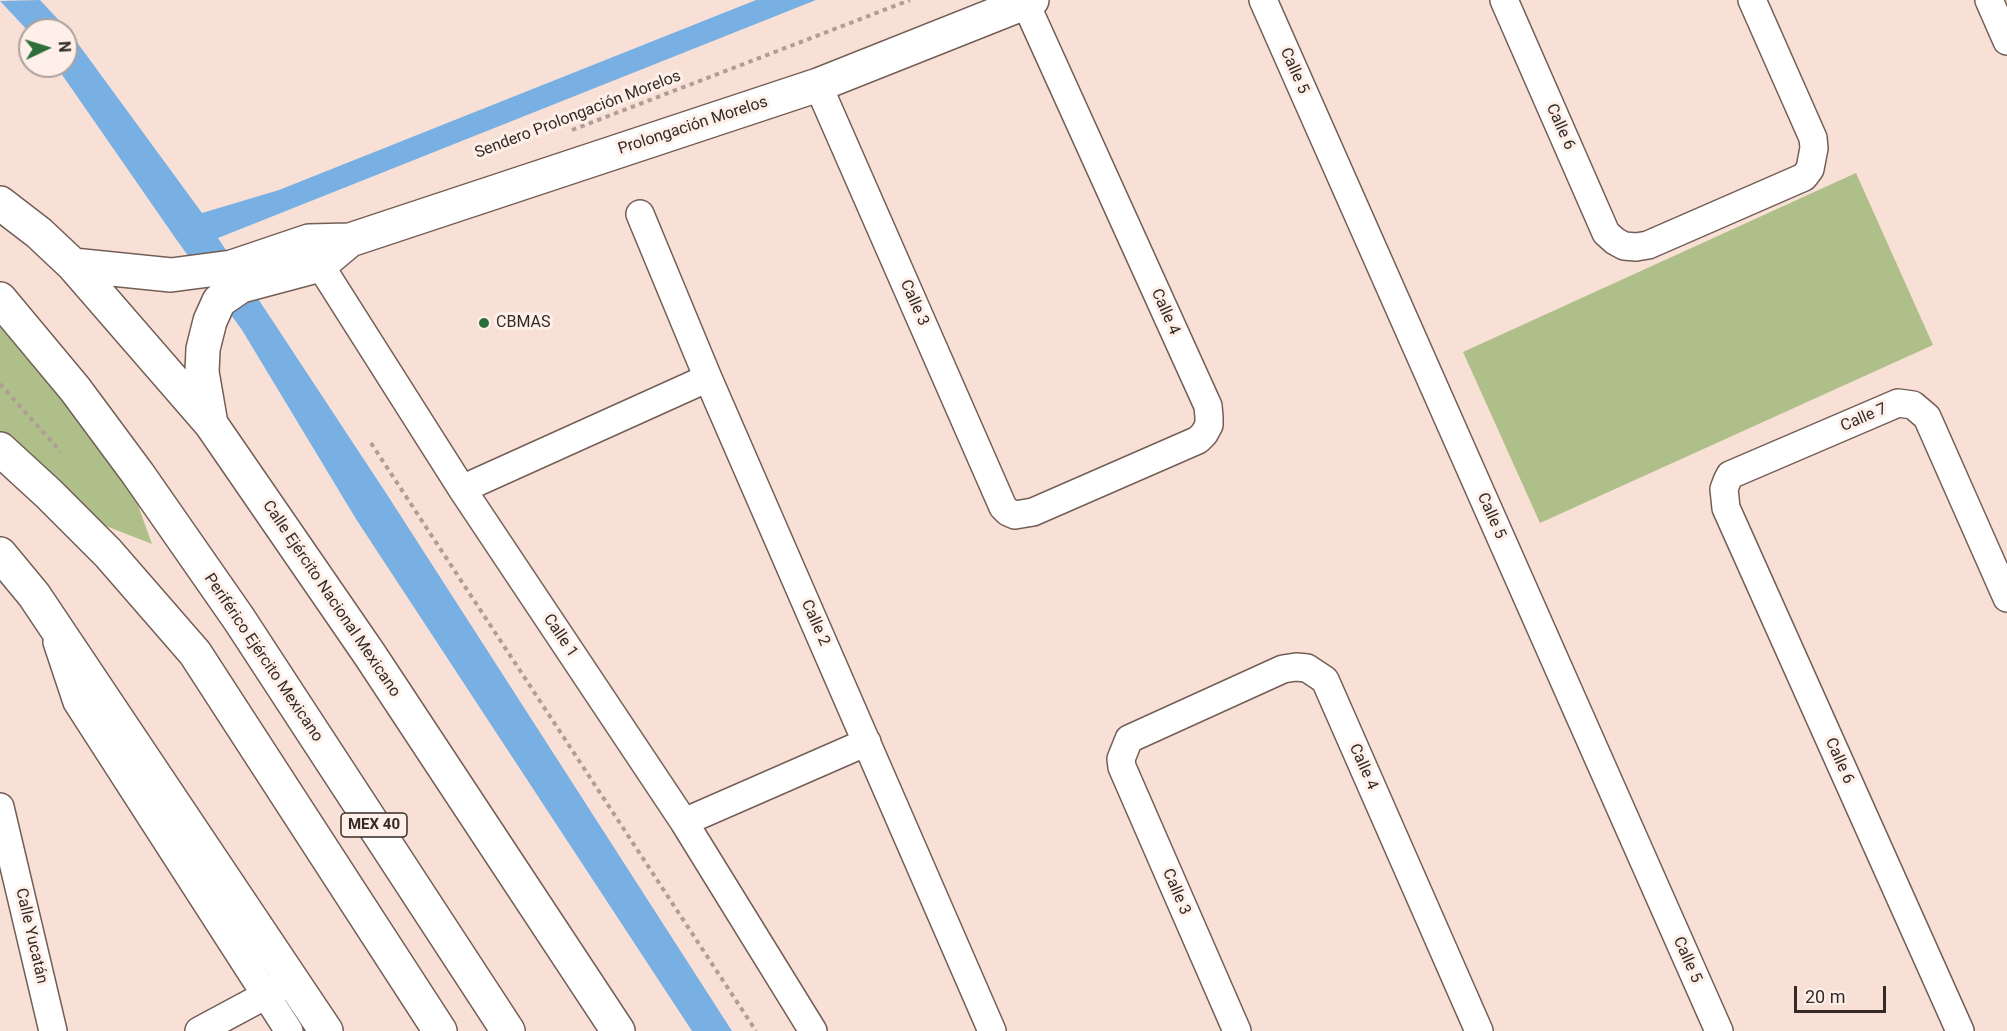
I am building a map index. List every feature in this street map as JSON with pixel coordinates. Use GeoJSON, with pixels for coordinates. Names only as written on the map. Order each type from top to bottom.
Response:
{"type":"FeatureCollection","features":[{"type":"Feature","properties":{"kind":"main road","name":"Prolongación Morelos"},"geometry":{"type":"LineString","coordinates":[[73,265],[159,275],[206,272],[232,267],[264,267],[314,253],[818,85],[973,11],[1028,1]]}},
{"type":"Feature","properties":{"kind":"main road","name":"Calle Ejército Nacional Mexicano"},"geometry":{"type":"LineString","coordinates":[[0,203],[39,233],[73,265],[211,424],[370,655],[618,1031]]}},
{"type":"Feature","properties":{"kind":"main road","name":"Prolongación Morelos"},"geometry":{"type":"LineString","coordinates":[[211,424],[202,372],[203,349],[210,321],[219,301],[264,267]]}},
{"type":"Feature","properties":{"kind":"main road","name":"Periférico Ejército Mexicano"},"geometry":{"type":"LineString","coordinates":[[0,299],[75,389],[138,474],[239,619],[508,1031]]}},
{"type":"Feature","properties":{"kind":"main road","name":"MEX 40"},"geometry":{"type":"LineString","coordinates":[[0,449],[108,553],[195,653],[440,1031]]}},
{"type":"Feature","properties":{"kind":"main road"},"geometry":{"type":"LineString","coordinates":[[0,554],[49,616],[280,988],[326,1031]]}},
{"type":"Feature","properties":{"kind":"street","name":"Calle 5"},"geometry":{"type":"LineString","coordinates":[[1263,0],[1719,1031]]}},
{"type":"Feature","properties":{"kind":"street","name":"Calle 6"},"geometry":{"type":"LineString","coordinates":[[1504,0],[1606,233],[1624,246],[1636,247],[1648,244],[1804,177],[1810,169],[1814,148],[1813,138],[1752,0]]}},
{"type":"Feature","properties":{"kind":"street"},"geometry":{"type":"LineString","coordinates":[[1989,0],[2007,41]]}},
{"type":"Feature","properties":{"kind":"street","name":"Calle 4"},"geometry":{"type":"LineString","coordinates":[[1015,515],[1033,512],[1198,440],[1209,425],[1208,406],[1028,1]]}},
{"type":"Feature","properties":{"kind":"street","name":"Calle 3"},"geometry":{"type":"LineString","coordinates":[[818,85],[1003,507],[1015,515]]}},
{"type":"Feature","properties":{"kind":"street","name":"Calle 2"},"geometry":{"type":"LineString","coordinates":[[640,214],[708,378],[992,1031]]}},
{"type":"Feature","properties":{"kind":"street","name":"Calle 1"},"geometry":{"type":"LineString","coordinates":[[314,253],[462,489],[684,822],[813,1031]]}},
{"type":"Feature","properties":{"kind":"street"},"geometry":{"type":"LineString","coordinates":[[462,489],[708,378]]}},
{"type":"Feature","properties":{"kind":"street","name":"Calle 7"},"geometry":{"type":"LineString","coordinates":[[1724,489],[1730,475],[1898,403],[1913,405],[1927,417],[2007,598]]}},
{"type":"Feature","properties":{"kind":"street","name":"Calle 6"},"geometry":{"type":"LineString","coordinates":[[1724,489],[1726,508],[1960,1031]]}},
{"type":"Feature","properties":{"kind":"street","name":"Calle 4"},"geometry":{"type":"LineString","coordinates":[[1123,752],[1130,739],[1283,669],[1307,668],[1317,673],[1325,680],[1479,1031]]}},
{"type":"Feature","properties":{"kind":"street"},"geometry":{"type":"LineString","coordinates":[[684,822],[867,742]]}},
{"type":"Feature","properties":{"kind":"street","name":"Calle 3"},"geometry":{"type":"LineString","coordinates":[[1123,752],[1122,767],[1237,1031]]}},
{"type":"Feature","properties":{"kind":"street","name":"Calle Yucatán"},"geometry":{"type":"LineString","coordinates":[[0,807],[53,1031]]}},
{"type":"Feature","properties":{"kind":"street"},"geometry":{"type":"LineString","coordinates":[[199,1031],[280,988],[289,1031]]}},
{"type":"Feature","properties":{"kind":"path","name":"Sendero Prolongación Morelos"},"geometry":{"type":"LineString","coordinates":[[564,133],[910,0]]}},
{"type":"Feature","properties":{"kind":"path"},"geometry":{"type":"LineString","coordinates":[[0,384],[61,452]]}},
{"type":"Feature","properties":{"kind":"path"},"geometry":{"type":"LineString","coordinates":[[371,443],[756,1031]]}},
{"type":"Feature","properties":{"kind":"green space"},"geometry":{"type":"Polygon","coordinates":[[[1856,173],[1933,345],[1540,523],[1463,352],[1856,173]]]}},
{"type":"Feature","properties":{"kind":"green space"},"geometry":{"type":"Polygon","coordinates":[[[0,309],[125,469],[152,544],[83,517],[0,443],[0,309]]]}},
{"type":"Feature","properties":{"kind":"water"},"geometry":{"type":"Polygon","coordinates":[[[40,0],[57,18],[18,18],[18,20],[0,1],[40,0]]]}},
{"type":"Feature","properties":{"kind":"water"},"geometry":{"type":"Polygon","coordinates":[[[756,0],[816,0],[218,238],[386,493],[732,1031],[692,1031],[356,519],[242,330],[64,78],[78,78],[78,44],[202,213],[279,190],[756,0]]]}},
{"type":"Feature","properties":{"kind":"place","name":"CBMAS"},"geometry":{"type":"Point","coordinates":[484,323]}}]}
